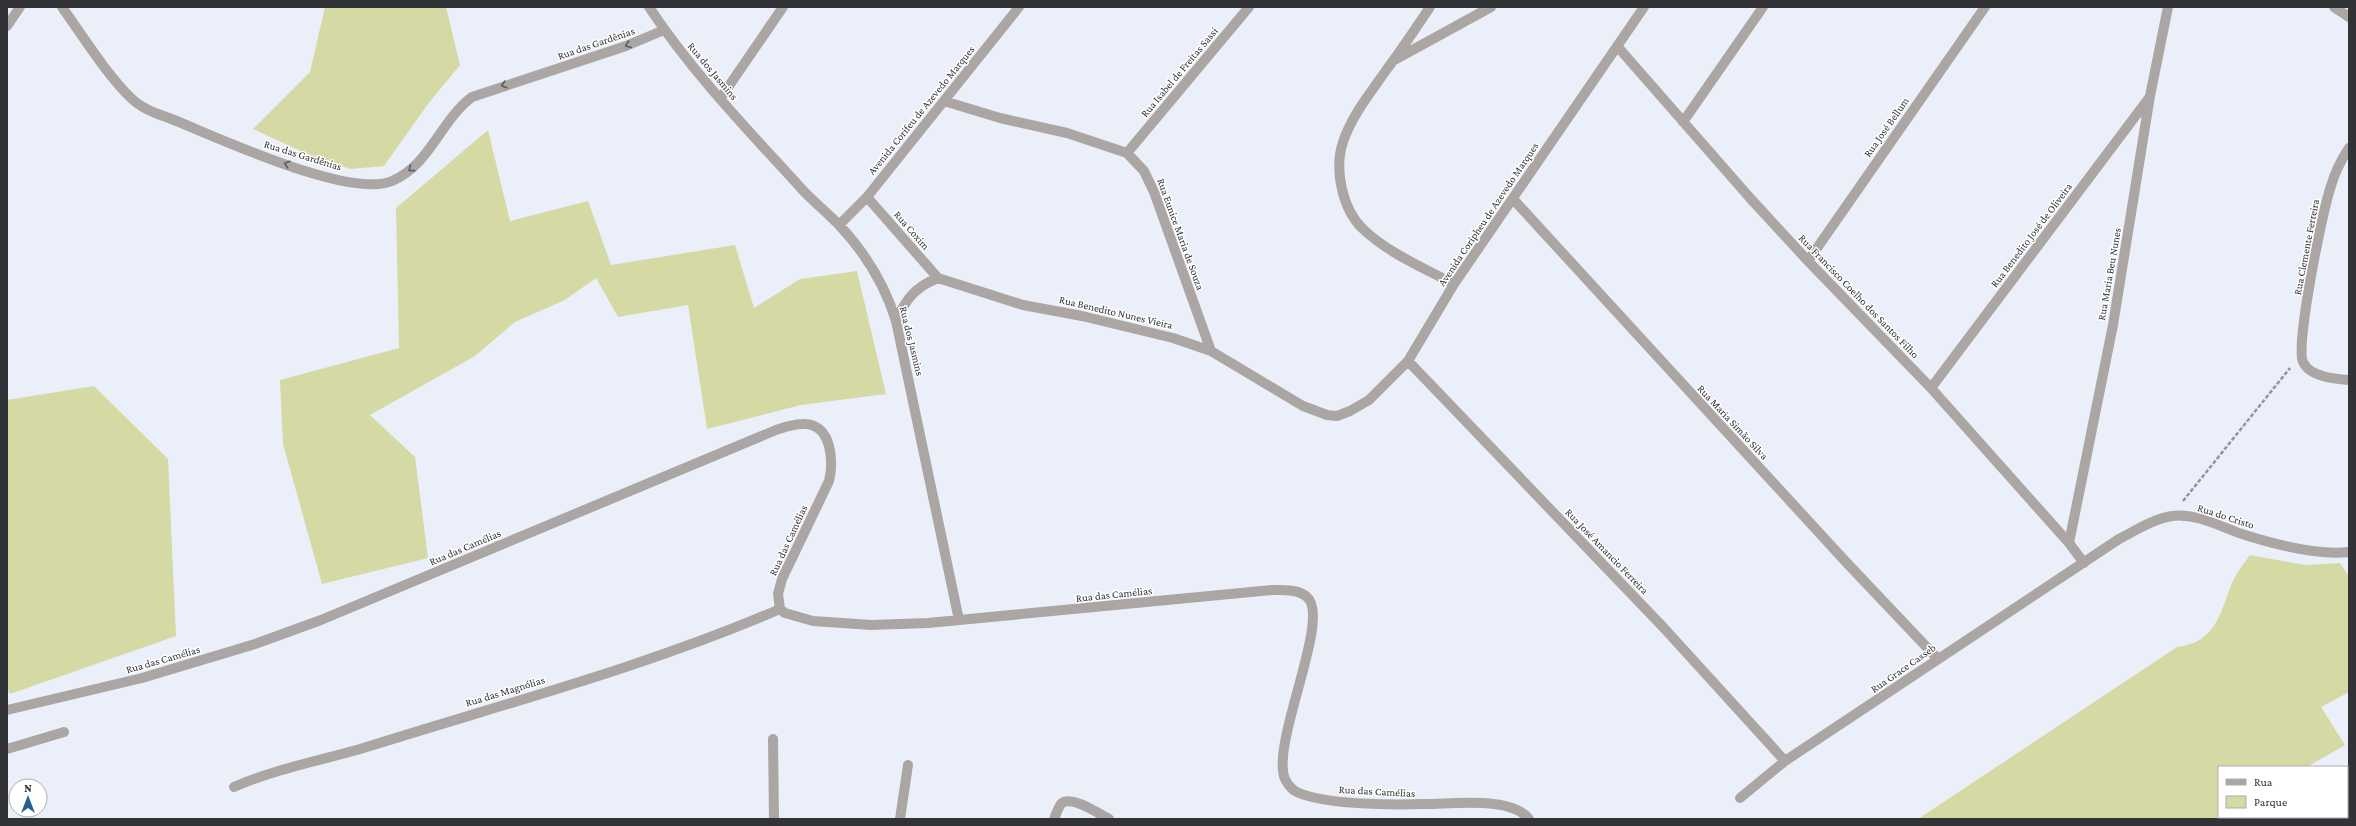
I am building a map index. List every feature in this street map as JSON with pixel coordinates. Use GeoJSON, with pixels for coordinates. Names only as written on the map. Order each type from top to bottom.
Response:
{"type":"FeatureCollection","features":[{"type":"Feature","properties":{"kind":"street"},"geometry":{"type":"LineString","coordinates":[[7,26],[20,7]]}},
{"type":"Feature","properties":{"kind":"street","name":"Rua das Gardênias"},"geometry":{"type":"LineString","coordinates":[[62,7],[117,82],[132,99],[152,112],[250,151],[319,175],[369,184],[392,180],[418,164],[459,107],[472,97],[626,46],[664,30]]}},
{"type":"Feature","properties":{"kind":"street","name":"Rua dos Jasmins"},"geometry":{"type":"LineString","coordinates":[[649,7],[664,30],[720,99],[804,192],[839,225],[870,262],[891,304],[896,322],[919,424],[959,620]]}},
{"type":"Feature","properties":{"kind":"street"},"geometry":{"type":"LineString","coordinates":[[720,99],[783,7]]}},
{"type":"Feature","properties":{"kind":"street","name":"Avenida Corifeu de Azevedo Marques"},"geometry":{"type":"LineString","coordinates":[[839,225],[867,197],[1019,7]]}},
{"type":"Feature","properties":{"kind":"street","name":"Rua Isabel de Freitas Sassi"},"geometry":{"type":"LineString","coordinates":[[1127,153],[1249,7]]}},
{"type":"Feature","properties":{"kind":"street"},"geometry":{"type":"LineString","coordinates":[[1430,7],[1360,107],[1343,142],[1340,165],[1341,184],[1351,212],[1363,229],[1410,261],[1454,284]]}},
{"type":"Feature","properties":{"kind":"street"},"geometry":{"type":"LineString","coordinates":[[1394,60],[1491,7]]}},
{"type":"Feature","properties":{"kind":"street","name":"Avenida Coripheu de Azevedo Marques"},"geometry":{"type":"LineString","coordinates":[[1337,416],[1369,400],[1408,361],[1454,284],[1644,7]]}},
{"type":"Feature","properties":{"kind":"street"},"geometry":{"type":"LineString","coordinates":[[1683,122],[1763,7]]}},
{"type":"Feature","properties":{"kind":"street","name":"Rua José Bellum"},"geometry":{"type":"LineString","coordinates":[[1808,262],[1985,7]]}},
{"type":"Feature","properties":{"kind":"street","name":"Rua Maria Beu Nunes"},"geometry":{"type":"LineString","coordinates":[[2068,543],[2113,325],[2150,96],[2168,7]]}},
{"type":"Feature","properties":{"kind":"street"},"geometry":{"type":"LineString","coordinates":[[2334,7],[2349,17]]}},
{"type":"Feature","properties":{"kind":"street","name":"Rua Francisco Coelho dos Santos Filho"},"geometry":{"type":"LineString","coordinates":[[1617,46],[1808,262],[1931,388],[2084,563]]}},
{"type":"Feature","properties":{"kind":"street","name":"Rua Benedito José de Oliveira"},"geometry":{"type":"LineString","coordinates":[[1931,388],[2150,96]]}},
{"type":"Feature","properties":{"kind":"street","name":"Rua Eunice Maria de Souza"},"geometry":{"type":"LineString","coordinates":[[944,100],[1000,118],[1067,133],[1127,153],[1144,171],[1154,192],[1211,351]]}},
{"type":"Feature","properties":{"kind":"street","name":"Rua Clemente Ferreira"},"geometry":{"type":"LineString","coordinates":[[2300,355],[2309,288],[2330,188],[2339,162],[2349,148]]}},
{"type":"Feature","properties":{"kind":"street","name":"Rua Coxim"},"geometry":{"type":"LineString","coordinates":[[867,197],[938,278]]}},
{"type":"Feature","properties":{"kind":"street","name":"Rua Maria Simão Silva"},"geometry":{"type":"LineString","coordinates":[[1513,199],[1846,562],[1937,658]]}},
{"type":"Feature","properties":{"kind":"street"},"geometry":{"type":"LineString","coordinates":[[896,322],[909,296],[927,282],[938,278]]}},
{"type":"Feature","properties":{"kind":"street","name":"Rua Benedito Nunes Vieira"},"geometry":{"type":"LineString","coordinates":[[938,278],[1023,305],[1082,316],[1173,338],[1211,351],[1303,406],[1327,415],[1337,416]]}},
{"type":"Feature","properties":{"kind":"street"},"geometry":{"type":"LineString","coordinates":[[2300,355],[2307,368],[2313,372],[2347,378]]}},
{"type":"Feature","properties":{"kind":"street","name":"Rua José Amancio Ferreira"},"geometry":{"type":"LineString","coordinates":[[1408,361],[1662,627],[1785,761]]}},
{"type":"Feature","properties":{"kind":"street","name":"Rua das Camélias"},"geometry":{"type":"LineString","coordinates":[[7,710],[25,707],[142,678],[247,646],[321,620],[776,430],[805,423],[820,431],[826,439],[831,450],[832,470],[827,487],[782,580],[778,594],[780,609],[785,613],[813,621],[871,625],[959,620],[1272,590],[1301,593],[1308,597],[1312,604],[1313,616],[1302,674],[1287,734],[1282,767],[1285,778],[1291,788],[1298,793],[1325,800],[1415,805],[1496,804],[1511,807],[1524,813],[1529,819]]}},
{"type":"Feature","properties":{"kind":"street","name":"Rua do Cristo"},"geometry":{"type":"LineString","coordinates":[[2084,563],[2145,525],[2171,516],[2194,517],[2270,542],[2325,551],[2349,552]]}},
{"type":"Feature","properties":{"kind":"street","name":"Rua Grace Casseb"},"geometry":{"type":"LineString","coordinates":[[1740,798],[1785,761],[1850,719],[1937,658],[2084,563]]}},
{"type":"Feature","properties":{"kind":"street","name":"Rua das Magnólias"},"geometry":{"type":"LineString","coordinates":[[234,787],[249,780],[336,756],[580,681],[707,639],[780,609]]}},
{"type":"Feature","properties":{"kind":"street","name":"Rua das Camélias"},"geometry":{"type":"LineString","coordinates":[[7,714],[25,707]]}},
{"type":"Feature","properties":{"kind":"street"},"geometry":{"type":"LineString","coordinates":[[7,749],[64,732]]}},
{"type":"Feature","properties":{"kind":"street"},"geometry":{"type":"LineString","coordinates":[[773,739],[774,819]]}},
{"type":"Feature","properties":{"kind":"street"},"geometry":{"type":"LineString","coordinates":[[900,819],[908,765]]}},
{"type":"Feature","properties":{"kind":"street"},"geometry":{"type":"LineString","coordinates":[[1054,819],[1060,805],[1067,802],[1080,803],[1109,819]]}},
{"type":"Feature","properties":{"kind":"path"},"geometry":{"type":"LineString","coordinates":[[2171,516],[2300,355]]}},
{"type":"Feature","properties":{"kind":"green space"},"geometry":{"type":"Polygon","coordinates":[[[325,7],[446,7],[460,65],[428,104],[384,166],[351,169],[318,159],[253,129],[310,72],[325,7]]]}},
{"type":"Feature","properties":{"kind":"green space"},"geometry":{"type":"Polygon","coordinates":[[[488,130],[510,221],[588,201],[611,265],[735,245],[754,308],[800,279],[857,271],[886,394],[801,405],[707,429],[688,305],[618,317],[596,278],[565,300],[515,322],[475,356],[370,415],[415,457],[428,558],[322,584],[283,444],[280,380],[399,348],[396,208],[488,130]]]}},
{"type":"Feature","properties":{"kind":"green space"},"geometry":{"type":"Polygon","coordinates":[[[94,386],[168,459],[176,636],[10,694],[7,689],[7,400],[94,386]]]}},
{"type":"Feature","properties":{"kind":"green space"},"geometry":{"type":"Polygon","coordinates":[[[2250,555],[2305,565],[2340,563],[2349,576],[2349,692],[2321,707],[2345,745],[2309,766],[2218,766],[2218,817],[2214,819],[1918,819],[2177,647],[2190,644],[2209,633],[2220,615],[2239,571],[2250,555]]]}}]}
